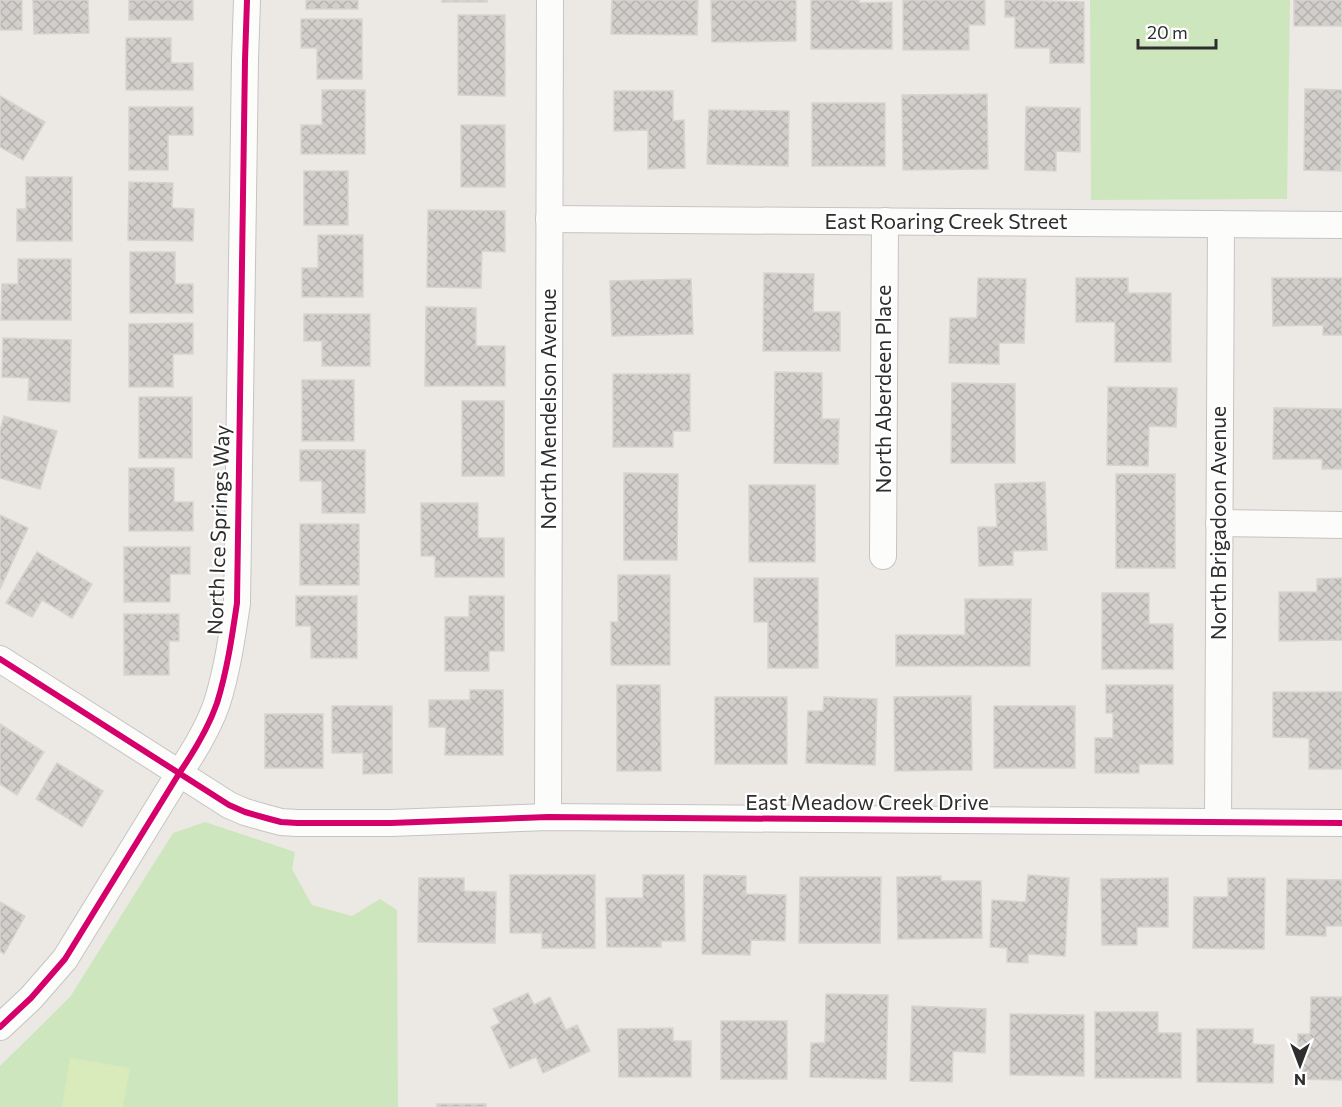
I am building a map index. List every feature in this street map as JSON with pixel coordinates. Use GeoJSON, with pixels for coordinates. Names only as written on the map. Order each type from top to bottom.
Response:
{"type":"FeatureCollection","features":[{"type":"Feature","properties":{"kind":"street","name":"North Ice Springs Way"},"geometry":{"type":"LineString","coordinates":[[0,1027],[31,998],[65,959],[194,752],[216,705],[230,654],[237,603],[247,0]]}},
{"type":"Feature","properties":{"kind":"street","name":"North Mendelson Avenue"},"geometry":{"type":"LineString","coordinates":[[548,817],[550,0]]}},
{"type":"Feature","properties":{"kind":"street","name":"East Roaring Creek Street"},"geometry":{"type":"LineString","coordinates":[[549,219],[1342,225]]}},
{"type":"Feature","properties":{"kind":"street","name":"North Aberdeen Place"},"geometry":{"type":"LineString","coordinates":[[883,556],[885,221]]}},
{"type":"Feature","properties":{"kind":"street","name":"North Brigadoon Avenue"},"geometry":{"type":"LineString","coordinates":[[1218,822],[1221,224]]}},
{"type":"Feature","properties":{"kind":"street"},"geometry":{"type":"LineString","coordinates":[[1220,523],[1342,525]]}},
{"type":"Feature","properties":{"kind":"street","name":"East Meadow Creek Drive"},"geometry":{"type":"LineString","coordinates":[[0,659],[229,805],[245,812],[297,824],[391,824],[548,817],[1342,823]]}},
{"type":"Feature","properties":{"kind":"green space"},"geometry":{"type":"Polygon","coordinates":[[[1090,0],[1290,0],[1287,199],[1091,200],[1090,0]]]}},
{"type":"Feature","properties":{"kind":"green space"},"geometry":{"type":"Polygon","coordinates":[[[205,822],[295,852],[292,869],[312,905],[352,916],[380,899],[397,910],[398,1107],[0,1107],[0,1066],[70,997],[173,833],[205,822]]]}},
{"type":"Feature","properties":{"kind":"green space"},"geometry":{"type":"Polygon","coordinates":[[[70,1058],[130,1068],[123,1107],[62,1107],[70,1058]]]}},
{"type":"Feature","properties":{"kind":"building"},"geometry":{"type":"Polygon","coordinates":[[[0,0],[22,0],[22,30],[0,30],[0,0]]]}},
{"type":"Feature","properties":{"kind":"building"},"geometry":{"type":"Polygon","coordinates":[[[33,0],[88,0],[89,33],[34,34],[33,0]]]}},
{"type":"Feature","properties":{"kind":"building"},"geometry":{"type":"Polygon","coordinates":[[[129,0],[193,0],[193,20],[129,20],[129,0]]]}},
{"type":"Feature","properties":{"kind":"building"},"geometry":{"type":"Polygon","coordinates":[[[306,0],[358,0],[358,9],[306,9],[306,0]]]}},
{"type":"Feature","properties":{"kind":"building"},"geometry":{"type":"Polygon","coordinates":[[[442,0],[487,0],[487,2],[442,2],[442,0]]]}},
{"type":"Feature","properties":{"kind":"building"},"geometry":{"type":"Polygon","coordinates":[[[612,0],[698,0],[697,35],[611,34],[612,0]]]}},
{"type":"Feature","properties":{"kind":"building"},"geometry":{"type":"Polygon","coordinates":[[[711,0],[796,0],[796,41],[712,42],[711,0]]]}},
{"type":"Feature","properties":{"kind":"building"},"geometry":{"type":"Polygon","coordinates":[[[811,0],[859,0],[859,3],[892,2],[892,49],[811,49],[811,0]]]}},
{"type":"Feature","properties":{"kind":"building"},"geometry":{"type":"Polygon","coordinates":[[[903,0],[985,0],[985,25],[969,25],[969,50],[903,50],[903,0]]]}},
{"type":"Feature","properties":{"kind":"building"},"geometry":{"type":"Polygon","coordinates":[[[1005,0],[1084,2],[1084,63],[1050,63],[1050,48],[1015,48],[1015,17],[1005,17],[1005,0]]]}},
{"type":"Feature","properties":{"kind":"building"},"geometry":{"type":"Polygon","coordinates":[[[1294,0],[1342,0],[1342,26],[1294,26],[1294,0]]]}},
{"type":"Feature","properties":{"kind":"building"},"geometry":{"type":"Polygon","coordinates":[[[458,15],[505,15],[505,96],[458,95],[458,15]]]}},
{"type":"Feature","properties":{"kind":"building"},"geometry":{"type":"Polygon","coordinates":[[[301,19],[362,19],[362,79],[317,79],[317,48],[301,48],[301,19]]]}},
{"type":"Feature","properties":{"kind":"building"},"geometry":{"type":"Polygon","coordinates":[[[126,38],[171,38],[171,63],[193,63],[193,90],[126,90],[126,38]]]}},
{"type":"Feature","properties":{"kind":"building"},"geometry":{"type":"Polygon","coordinates":[[[1305,89],[1342,90],[1341,171],[1304,170],[1305,89]]]}},
{"type":"Feature","properties":{"kind":"building"},"geometry":{"type":"Polygon","coordinates":[[[322,90],[365,90],[365,154],[301,154],[301,125],[322,125],[322,90]]]}},
{"type":"Feature","properties":{"kind":"building"},"geometry":{"type":"Polygon","coordinates":[[[614,91],[673,91],[673,121],[684,120],[685,168],[648,169],[648,130],[614,131],[614,91]]]}},
{"type":"Feature","properties":{"kind":"building"},"geometry":{"type":"Polygon","coordinates":[[[987,94],[988,169],[903,170],[902,95],[987,94]]]}},
{"type":"Feature","properties":{"kind":"building"},"geometry":{"type":"Polygon","coordinates":[[[0,96],[45,122],[23,160],[0,147],[0,96]]]}},
{"type":"Feature","properties":{"kind":"building"},"geometry":{"type":"Polygon","coordinates":[[[812,103],[885,103],[885,166],[812,166],[812,103]]]}},
{"type":"Feature","properties":{"kind":"building"},"geometry":{"type":"Polygon","coordinates":[[[129,107],[193,107],[193,135],[168,135],[168,170],[129,170],[129,107]]]}},
{"type":"Feature","properties":{"kind":"building"},"geometry":{"type":"Polygon","coordinates":[[[1026,107],[1080,108],[1080,152],[1056,151],[1056,171],[1025,170],[1026,107]]]}},
{"type":"Feature","properties":{"kind":"building"},"geometry":{"type":"Polygon","coordinates":[[[709,110],[789,111],[788,166],[707,164],[709,110]]]}},
{"type":"Feature","properties":{"kind":"building"},"geometry":{"type":"Polygon","coordinates":[[[461,125],[505,125],[505,187],[461,187],[461,125]]]}},
{"type":"Feature","properties":{"kind":"building"},"geometry":{"type":"Polygon","coordinates":[[[304,171],[348,171],[348,225],[304,225],[304,171]]]}},
{"type":"Feature","properties":{"kind":"building"},"geometry":{"type":"Polygon","coordinates":[[[26,177],[72,177],[72,241],[17,241],[17,209],[26,209],[26,177]]]}},
{"type":"Feature","properties":{"kind":"building"},"geometry":{"type":"Polygon","coordinates":[[[129,182],[173,183],[172,208],[194,209],[193,241],[128,240],[129,182]]]}},
{"type":"Feature","properties":{"kind":"building"},"geometry":{"type":"Polygon","coordinates":[[[428,210],[505,211],[505,252],[482,251],[481,288],[427,287],[428,210]]]}},
{"type":"Feature","properties":{"kind":"building"},"geometry":{"type":"Polygon","coordinates":[[[318,235],[363,235],[363,297],[302,297],[302,268],[318,268],[318,235]]]}},
{"type":"Feature","properties":{"kind":"building"},"geometry":{"type":"Polygon","coordinates":[[[130,252],[175,252],[175,284],[193,284],[193,313],[130,313],[130,252]]]}},
{"type":"Feature","properties":{"kind":"building"},"geometry":{"type":"Polygon","coordinates":[[[18,259],[71,259],[71,320],[1,320],[2,284],[18,284],[18,259]]]}},
{"type":"Feature","properties":{"kind":"building"},"geometry":{"type":"Polygon","coordinates":[[[764,273],[814,274],[813,312],[840,312],[840,351],[763,351],[764,273]]]}},
{"type":"Feature","properties":{"kind":"building"},"geometry":{"type":"Polygon","coordinates":[[[978,278],[1026,279],[1024,343],[999,343],[999,364],[949,363],[950,318],[977,318],[978,278]]]}},
{"type":"Feature","properties":{"kind":"building"},"geometry":{"type":"Polygon","coordinates":[[[1076,278],[1128,278],[1128,293],[1171,293],[1171,362],[1115,362],[1115,322],[1076,322],[1076,278]]]}},
{"type":"Feature","properties":{"kind":"building"},"geometry":{"type":"Polygon","coordinates":[[[1272,278],[1342,278],[1342,335],[1323,335],[1323,325],[1273,326],[1272,278]]]}},
{"type":"Feature","properties":{"kind":"building"},"geometry":{"type":"Polygon","coordinates":[[[691,279],[693,334],[612,336],[610,281],[691,279]]]}},
{"type":"Feature","properties":{"kind":"building"},"geometry":{"type":"Polygon","coordinates":[[[426,307],[476,308],[476,346],[505,346],[505,386],[425,386],[426,307]]]}},
{"type":"Feature","properties":{"kind":"building"},"geometry":{"type":"Polygon","coordinates":[[[304,314],[370,314],[370,366],[322,366],[322,341],[304,341],[304,314]]]}},
{"type":"Feature","properties":{"kind":"building"},"geometry":{"type":"Polygon","coordinates":[[[193,323],[193,354],[173,354],[173,387],[129,387],[129,324],[193,323]]]}},
{"type":"Feature","properties":{"kind":"building"},"geometry":{"type":"Polygon","coordinates":[[[3,338],[71,340],[70,402],[28,400],[29,378],[2,377],[3,338]]]}},
{"type":"Feature","properties":{"kind":"building"},"geometry":{"type":"Polygon","coordinates":[[[775,372],[822,373],[822,419],[839,419],[838,464],[774,463],[775,372]]]}},
{"type":"Feature","properties":{"kind":"building"},"geometry":{"type":"Polygon","coordinates":[[[613,374],[690,374],[690,431],[673,431],[673,447],[613,447],[613,374]]]}},
{"type":"Feature","properties":{"kind":"building"},"geometry":{"type":"Polygon","coordinates":[[[302,380],[354,380],[354,441],[302,441],[302,380]]]}},
{"type":"Feature","properties":{"kind":"building"},"geometry":{"type":"Polygon","coordinates":[[[952,383],[1015,384],[1015,463],[951,463],[952,383]]]}},
{"type":"Feature","properties":{"kind":"building"},"geometry":{"type":"Polygon","coordinates":[[[1108,387],[1177,388],[1176,427],[1149,426],[1148,466],[1107,465],[1108,387]]]}},
{"type":"Feature","properties":{"kind":"building"},"geometry":{"type":"Polygon","coordinates":[[[139,397],[192,397],[192,458],[139,458],[139,397]]]}},
{"type":"Feature","properties":{"kind":"building"},"geometry":{"type":"Polygon","coordinates":[[[462,401],[504,401],[504,476],[462,476],[462,401]]]}},
{"type":"Feature","properties":{"kind":"building"},"geometry":{"type":"Polygon","coordinates":[[[1274,408],[1342,409],[1342,469],[1322,469],[1322,459],[1273,459],[1274,408]]]}},
{"type":"Feature","properties":{"kind":"building"},"geometry":{"type":"Polygon","coordinates":[[[4,416],[57,431],[40,489],[0,478],[0,431],[4,416]]]}},
{"type":"Feature","properties":{"kind":"building"},"geometry":{"type":"Polygon","coordinates":[[[300,450],[365,450],[365,513],[322,513],[322,481],[300,481],[300,450]]]}},
{"type":"Feature","properties":{"kind":"building"},"geometry":{"type":"Polygon","coordinates":[[[129,468],[174,468],[174,502],[193,502],[193,531],[129,531],[129,468]]]}},
{"type":"Feature","properties":{"kind":"building"},"geometry":{"type":"Polygon","coordinates":[[[624,473],[678,474],[677,560],[624,560],[624,473]]]}},
{"type":"Feature","properties":{"kind":"building"},"geometry":{"type":"Polygon","coordinates":[[[1116,474],[1175,474],[1175,568],[1116,568],[1116,474]]]}},
{"type":"Feature","properties":{"kind":"building"},"geometry":{"type":"Polygon","coordinates":[[[1045,482],[1047,550],[1013,551],[1013,565],[979,566],[978,527],[997,527],[995,484],[1045,482]]]}},
{"type":"Feature","properties":{"kind":"building"},"geometry":{"type":"Polygon","coordinates":[[[749,485],[815,485],[815,562],[749,562],[749,485]]]}},
{"type":"Feature","properties":{"kind":"building"},"geometry":{"type":"Polygon","coordinates":[[[421,503],[478,503],[478,538],[504,538],[504,577],[435,577],[435,556],[421,556],[421,503]]]}},
{"type":"Feature","properties":{"kind":"building"},"geometry":{"type":"Polygon","coordinates":[[[0,515],[28,528],[0,589],[0,515]]]}},
{"type":"Feature","properties":{"kind":"building"},"geometry":{"type":"Polygon","coordinates":[[[300,524],[359,524],[359,585],[300,585],[300,524]]]}},
{"type":"Feature","properties":{"kind":"building"},"geometry":{"type":"Polygon","coordinates":[[[124,547],[190,547],[190,574],[170,574],[170,602],[124,602],[124,547]]]}},
{"type":"Feature","properties":{"kind":"building"},"geometry":{"type":"Polygon","coordinates":[[[37,552],[92,584],[72,618],[42,600],[32,617],[6,603],[37,552]]]}},
{"type":"Feature","properties":{"kind":"building"},"geometry":{"type":"Polygon","coordinates":[[[618,575],[670,575],[670,665],[611,665],[611,622],[618,622],[618,575]]]}},
{"type":"Feature","properties":{"kind":"building"},"geometry":{"type":"Polygon","coordinates":[[[754,578],[818,578],[818,668],[768,668],[768,622],[754,622],[754,578]]]}},
{"type":"Feature","properties":{"kind":"building"},"geometry":{"type":"Polygon","coordinates":[[[1342,578],[1342,640],[1279,641],[1279,592],[1317,592],[1317,579],[1342,578]]]}},
{"type":"Feature","properties":{"kind":"building"},"geometry":{"type":"Polygon","coordinates":[[[1102,593],[1149,593],[1149,624],[1173,624],[1173,669],[1102,669],[1102,593]]]}},
{"type":"Feature","properties":{"kind":"building"},"geometry":{"type":"Polygon","coordinates":[[[296,596],[357,596],[357,658],[311,658],[311,626],[296,626],[296,596]]]}},
{"type":"Feature","properties":{"kind":"building"},"geometry":{"type":"Polygon","coordinates":[[[469,596],[504,596],[504,651],[489,651],[489,671],[445,671],[445,617],[469,617],[469,596]]]}},
{"type":"Feature","properties":{"kind":"building"},"geometry":{"type":"Polygon","coordinates":[[[965,599],[1031,599],[1030,666],[896,666],[896,635],[965,635],[965,599]]]}},
{"type":"Feature","properties":{"kind":"building"},"geometry":{"type":"Polygon","coordinates":[[[124,614],[179,614],[179,641],[169,641],[169,675],[124,675],[124,614]]]}},
{"type":"Feature","properties":{"kind":"building"},"geometry":{"type":"Polygon","coordinates":[[[617,685],[660,685],[661,771],[617,771],[617,685]]]}},
{"type":"Feature","properties":{"kind":"building"},"geometry":{"type":"Polygon","coordinates":[[[1106,685],[1173,685],[1173,764],[1139,764],[1139,773],[1095,773],[1095,738],[1113,738],[1113,713],[1106,713],[1106,685]]]}},
{"type":"Feature","properties":{"kind":"building"},"geometry":{"type":"Polygon","coordinates":[[[470,690],[503,690],[503,755],[445,755],[446,727],[429,727],[429,700],[470,700],[470,690]]]}},
{"type":"Feature","properties":{"kind":"building"},"geometry":{"type":"Polygon","coordinates":[[[1273,692],[1342,692],[1342,769],[1309,769],[1309,738],[1273,737],[1273,692]]]}},
{"type":"Feature","properties":{"kind":"building"},"geometry":{"type":"Polygon","coordinates":[[[971,696],[972,770],[895,771],[894,697],[971,696]]]}},
{"type":"Feature","properties":{"kind":"building"},"geometry":{"type":"Polygon","coordinates":[[[715,697],[787,697],[787,764],[715,764],[715,697]]]}},
{"type":"Feature","properties":{"kind":"building"},"geometry":{"type":"Polygon","coordinates":[[[824,697],[877,699],[875,765],[806,763],[808,711],[823,711],[824,697]]]}},
{"type":"Feature","properties":{"kind":"building"},"geometry":{"type":"Polygon","coordinates":[[[332,706],[392,706],[392,773],[363,774],[363,753],[332,753],[332,706]]]}},
{"type":"Feature","properties":{"kind":"building"},"geometry":{"type":"Polygon","coordinates":[[[994,706],[1075,706],[1075,768],[994,768],[994,706]]]}},
{"type":"Feature","properties":{"kind":"building"},"geometry":{"type":"Polygon","coordinates":[[[265,714],[323,714],[323,768],[265,768],[265,714]]]}},
{"type":"Feature","properties":{"kind":"building"},"geometry":{"type":"Polygon","coordinates":[[[0,724],[44,752],[17,795],[0,784],[0,724]]]}},
{"type":"Feature","properties":{"kind":"building"},"geometry":{"type":"Polygon","coordinates":[[[57,763],[103,791],[82,827],[36,799],[57,763]]]}},
{"type":"Feature","properties":{"kind":"building"},"geometry":{"type":"Polygon","coordinates":[[[510,875],[595,875],[595,948],[542,948],[542,933],[510,933],[510,875]]]}},
{"type":"Feature","properties":{"kind":"building"},"geometry":{"type":"Polygon","coordinates":[[[643,875],[684,875],[685,941],[661,941],[661,947],[607,947],[606,898],[643,898],[643,875]]]}},
{"type":"Feature","properties":{"kind":"building"},"geometry":{"type":"Polygon","coordinates":[[[704,875],[746,876],[746,894],[786,895],[785,941],[751,940],[750,955],[702,954],[704,875]]]}},
{"type":"Feature","properties":{"kind":"building"},"geometry":{"type":"Polygon","coordinates":[[[1028,875],[1069,878],[1065,956],[1028,954],[1028,963],[1007,962],[1007,948],[990,947],[992,900],[1026,902],[1028,875]]]}},
{"type":"Feature","properties":{"kind":"building"},"geometry":{"type":"Polygon","coordinates":[[[941,876],[941,881],[981,881],[982,938],[898,939],[897,877],[941,876]]]}},
{"type":"Feature","properties":{"kind":"building"},"geometry":{"type":"Polygon","coordinates":[[[800,877],[881,877],[880,943],[799,943],[800,877]]]}},
{"type":"Feature","properties":{"kind":"building"},"geometry":{"type":"Polygon","coordinates":[[[419,878],[464,878],[464,891],[496,892],[495,943],[418,942],[419,878]]]}},
{"type":"Feature","properties":{"kind":"building"},"geometry":{"type":"Polygon","coordinates":[[[1168,878],[1168,927],[1137,927],[1137,945],[1102,945],[1101,879],[1168,878]]]}},
{"type":"Feature","properties":{"kind":"building"},"geometry":{"type":"Polygon","coordinates":[[[1228,878],[1265,878],[1264,949],[1193,948],[1194,897],[1228,897],[1228,878]]]}},
{"type":"Feature","properties":{"kind":"building"},"geometry":{"type":"Polygon","coordinates":[[[1287,879],[1342,880],[1342,926],[1326,926],[1326,936],[1286,935],[1287,879]]]}},
{"type":"Feature","properties":{"kind":"building"},"geometry":{"type":"Polygon","coordinates":[[[0,902],[25,916],[4,954],[0,951],[0,902]]]}},
{"type":"Feature","properties":{"kind":"building"},"geometry":{"type":"Polygon","coordinates":[[[528,993],[534,1005],[550,997],[566,1030],[577,1025],[590,1051],[543,1073],[536,1057],[510,1068],[491,1027],[500,1023],[493,1009],[528,993]]]}},
{"type":"Feature","properties":{"kind":"building"},"geometry":{"type":"Polygon","coordinates":[[[826,994],[888,995],[886,1079],[810,1077],[811,1043],[825,1043],[826,994]]]}},
{"type":"Feature","properties":{"kind":"building"},"geometry":{"type":"Polygon","coordinates":[[[1311,997],[1342,997],[1342,1080],[1298,1079],[1298,1034],[1310,1034],[1311,997]]]}},
{"type":"Feature","properties":{"kind":"building"},"geometry":{"type":"Polygon","coordinates":[[[912,1006],[986,1009],[985,1053],[953,1051],[952,1082],[910,1081],[912,1006]]]}},
{"type":"Feature","properties":{"kind":"building"},"geometry":{"type":"Polygon","coordinates":[[[1095,1012],[1158,1012],[1158,1033],[1181,1033],[1181,1078],[1095,1078],[1095,1012]]]}},
{"type":"Feature","properties":{"kind":"building"},"geometry":{"type":"Polygon","coordinates":[[[1010,1014],[1084,1015],[1084,1076],[1010,1075],[1010,1014]]]}},
{"type":"Feature","properties":{"kind":"building"},"geometry":{"type":"Polygon","coordinates":[[[721,1021],[787,1021],[787,1079],[721,1079],[721,1021]]]}},
{"type":"Feature","properties":{"kind":"building"},"geometry":{"type":"Polygon","coordinates":[[[673,1028],[673,1041],[691,1041],[691,1077],[619,1077],[618,1029],[673,1028]]]}},
{"type":"Feature","properties":{"kind":"building"},"geometry":{"type":"Polygon","coordinates":[[[1197,1029],[1253,1029],[1253,1044],[1274,1045],[1273,1083],[1197,1082],[1197,1029]]]}},
{"type":"Feature","properties":{"kind":"building"},"geometry":{"type":"Polygon","coordinates":[[[437,1104],[486,1104],[486,1107],[437,1107],[437,1104]]]}},
{"type":"Feature","properties":{"kind":"cycle path"},"geometry":{"type":"LineString","coordinates":[[0,1027],[31,998],[65,959],[200,739],[214,712],[224,679],[237,603],[247,0]]}},
{"type":"Feature","properties":{"kind":"cycle path"},"geometry":{"type":"LineString","coordinates":[[0,659],[229,805],[281,822],[391,823],[548,817],[1342,823]]}}]}
